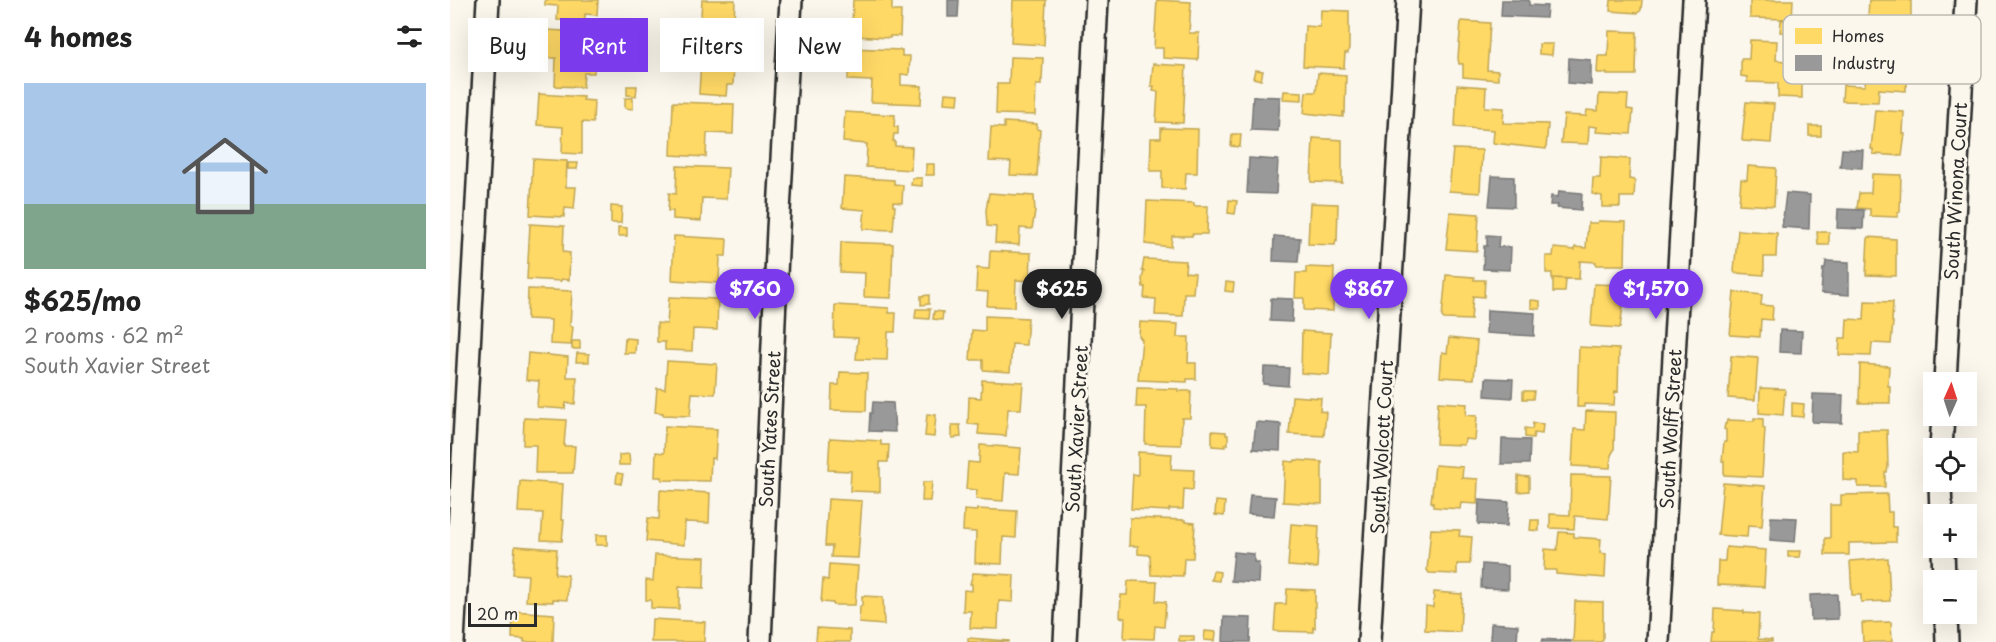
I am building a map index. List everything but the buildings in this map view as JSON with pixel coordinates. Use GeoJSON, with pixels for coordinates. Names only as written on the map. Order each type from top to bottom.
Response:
{"type":"FeatureCollection","features":[{"type":"Feature","properties":{"kind":"street"},"geometry":{"type":"LineString","coordinates":[[453,642],[488,0]]}},
{"type":"Feature","properties":{"kind":"street","name":"South Yates Street"},"geometry":{"type":"LineString","coordinates":[[760,642],[791,0]]}},
{"type":"Feature","properties":{"kind":"street","name":"South Xavier Street"},"geometry":{"type":"LineString","coordinates":[[1065,642],[1097,0]]}},
{"type":"Feature","properties":{"kind":"street","name":"South Wolcott Court"},"geometry":{"type":"LineString","coordinates":[[1369,642],[1408,0]]}},
{"type":"Feature","properties":{"kind":"street","name":"South Wolff Street"},"geometry":{"type":"LineString","coordinates":[[1658,642],[1694,0]]}},
{"type":"Feature","properties":{"kind":"street","name":"South Winona Court"},"geometry":{"type":"LineString","coordinates":[[1965,15],[1966,0]]}},
{"type":"Feature","properties":{"kind":"street","name":"South Winona Court"},"geometry":{"type":"LineString","coordinates":[[1946,372],[1961,84]]}},
{"type":"Feature","properties":{"kind":"street"},"geometry":{"type":"LineString","coordinates":[[1946,624],[1947,642]]}}]}
